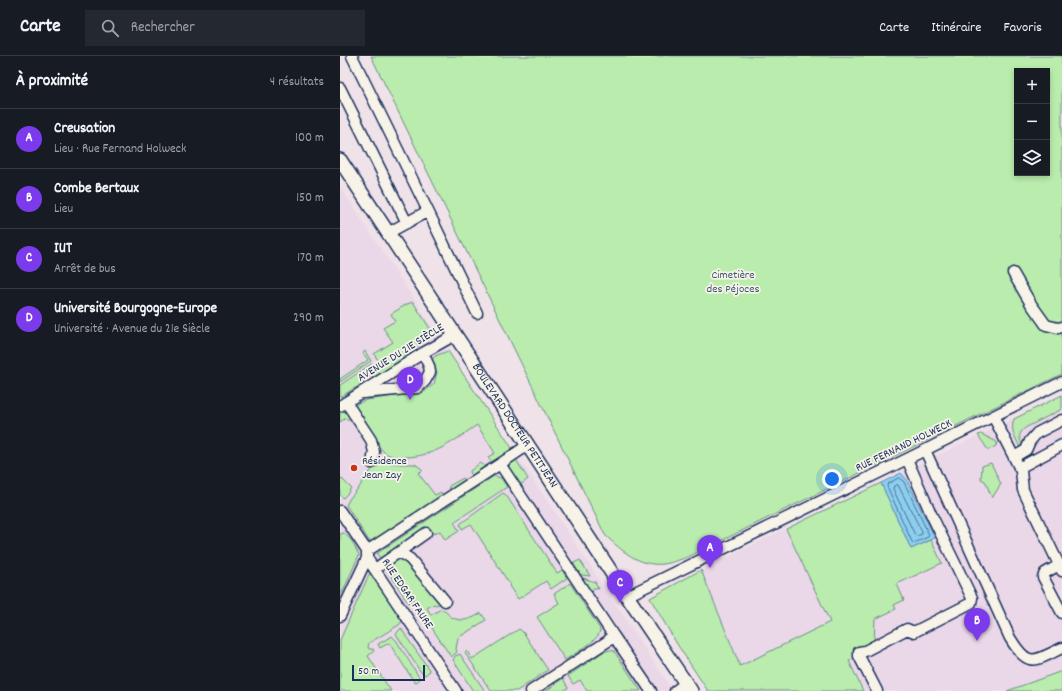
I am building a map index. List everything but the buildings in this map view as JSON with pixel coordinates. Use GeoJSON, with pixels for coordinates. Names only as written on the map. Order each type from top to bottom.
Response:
{"type":"FeatureCollection","features":[{"type":"Feature","properties":{"kind":"main road","name":"BOULEVARD DOCTEUR PETITJEAN"},"geometry":{"type":"LineString","coordinates":[[340,160],[627,596],[689,687]]}},
{"type":"Feature","properties":{"kind":"street"},"geometry":{"type":"LineString","coordinates":[[352,56],[478,313]]}},
{"type":"Feature","properties":{"kind":"street"},"geometry":{"type":"LineString","coordinates":[[340,88],[407,223]]}},
{"type":"Feature","properties":{"kind":"street"},"geometry":{"type":"LineString","coordinates":[[388,233],[428,211]]}},
{"type":"Feature","properties":{"kind":"street"},"geometry":{"type":"LineString","coordinates":[[1013,273],[1031,304],[1046,325],[1058,328],[1062,327]]}},
{"type":"Feature","properties":{"kind":"street","name":"AVENUE DU 21E SIÈCLE"},"geometry":{"type":"LineString","coordinates":[[343,404],[423,353],[455,335]]}},
{"type":"Feature","properties":{"kind":"street"},"geometry":{"type":"LineString","coordinates":[[361,393],[418,388],[425,382],[430,372],[423,353]]}},
{"type":"Feature","properties":{"kind":"street","name":"RUE FERNAND HOLWECK"},"geometry":{"type":"LineString","coordinates":[[627,596],[1062,382]]}},
{"type":"Feature","properties":{"kind":"street"},"geometry":{"type":"LineString","coordinates":[[343,404],[371,440],[374,452],[372,463]]}},
{"type":"Feature","properties":{"kind":"street"},"geometry":{"type":"LineString","coordinates":[[993,416],[1019,468],[1023,481],[1023,490],[1060,568],[1045,573],[1043,578],[1062,613]]}},
{"type":"Feature","properties":{"kind":"street"},"geometry":{"type":"LineString","coordinates":[[1014,457],[1026,450],[1037,433],[1062,420]]}},
{"type":"Feature","properties":{"kind":"street"},"geometry":{"type":"LineString","coordinates":[[340,616],[367,554],[528,445]]}},
{"type":"Feature","properties":{"kind":"street"},"geometry":{"type":"LineString","coordinates":[[1019,468],[1062,445]]}},
{"type":"Feature","properties":{"kind":"street"},"geometry":{"type":"LineString","coordinates":[[925,450],[1010,638],[1019,652],[1029,659],[1036,660],[1062,648]]}},
{"type":"Feature","properties":{"kind":"street"},"geometry":{"type":"LineString","coordinates":[[877,691],[859,656],[859,652],[865,651],[907,629],[914,632],[971,603],[972,598],[907,459]]}},
{"type":"Feature","properties":{"kind":"street"},"geometry":{"type":"LineString","coordinates":[[500,464],[651,691]]}},
{"type":"Feature","properties":{"kind":"street","name":"RUE EDGAR FAURE"},"geometry":{"type":"LineString","coordinates":[[340,511],[344,525],[367,554],[375,569],[456,691]]}},
{"type":"Feature","properties":{"kind":"street"},"geometry":{"type":"LineString","coordinates":[[375,569],[426,533]]}},
{"type":"Feature","properties":{"kind":"street"},"geometry":{"type":"LineString","coordinates":[[400,552],[410,559],[445,602]]}},
{"type":"Feature","properties":{"kind":"street"},"geometry":{"type":"LineString","coordinates":[[531,691],[608,641],[613,635]]}},
{"type":"Feature","properties":{"kind":"street"},"geometry":{"type":"LineString","coordinates":[[675,691],[689,687]]}},
{"type":"Feature","properties":{"kind":"shaded area"},"geometry":{"type":"Polygon","coordinates":[[[340,187],[512,448],[673,691],[340,691],[340,187]]]}},
{"type":"Feature","properties":{"kind":"shaded area"},"geometry":{"type":"Polygon","coordinates":[[[1062,395],[1062,671],[1007,691],[863,691],[839,639],[804,635],[740,666],[701,570],[1062,395]]]}},
{"type":"Feature","properties":{"kind":"green space","name":"Cimetière des Péjoces"},"geometry":{"type":"Polygon","coordinates":[[[371,56],[1062,56],[1062,374],[688,557],[664,564],[646,563],[624,552],[605,535],[371,56]]]}},
{"type":"Feature","properties":{"kind":"green space"},"geometry":{"type":"Polygon","coordinates":[[[413,302],[431,330],[422,343],[396,363],[373,378],[371,375],[361,382],[362,384],[340,397],[340,385],[373,363],[377,368],[381,365],[374,354],[393,342],[383,328],[395,321],[391,314],[413,302]]]}},
{"type":"Feature","properties":{"kind":"green space"},"geometry":{"type":"Polygon","coordinates":[[[365,351],[371,361],[340,382],[340,379],[368,360],[363,353],[365,351]]]}},
{"type":"Feature","properties":{"kind":"green space"},"geometry":{"type":"Polygon","coordinates":[[[448,351],[512,448],[510,451],[491,462],[488,457],[495,453],[477,425],[443,447],[425,454],[402,457],[386,454],[369,433],[356,411],[355,406],[366,400],[424,392],[434,384],[437,372],[432,360],[435,356],[448,351]]]}},
{"type":"Feature","properties":{"kind":"green space"},"geometry":{"type":"Polygon","coordinates":[[[416,369],[420,377],[402,387],[393,388],[411,377],[410,373],[416,369]]]}},
{"type":"Feature","properties":{"kind":"green space"},"geometry":{"type":"Polygon","coordinates":[[[1062,395],[1062,409],[1025,428],[1020,434],[1022,444],[1020,447],[1013,430],[1014,419],[1062,395]]]}},
{"type":"Feature","properties":{"kind":"green space"},"geometry":{"type":"Polygon","coordinates":[[[345,409],[350,418],[347,420],[346,418],[340,422],[340,412],[345,409]]]}},
{"type":"Feature","properties":{"kind":"green space"},"geometry":{"type":"Polygon","coordinates":[[[981,434],[997,442],[996,446],[988,450],[978,435],[981,434]]]}},
{"type":"Feature","properties":{"kind":"green space"},"geometry":{"type":"Polygon","coordinates":[[[515,458],[528,479],[519,486],[508,468],[510,461],[515,458]]]}},
{"type":"Feature","properties":{"kind":"green space"},"geometry":{"type":"Polygon","coordinates":[[[378,462],[415,464],[423,470],[418,473],[435,495],[441,492],[443,495],[375,541],[369,541],[346,505],[378,462]]]}},
{"type":"Feature","properties":{"kind":"green space"},"geometry":{"type":"Polygon","coordinates":[[[480,463],[485,466],[471,476],[470,471],[480,463]]]}},
{"type":"Feature","properties":{"kind":"green space"},"geometry":{"type":"Polygon","coordinates":[[[991,463],[1001,484],[992,498],[985,481],[981,479],[982,466],[991,463]]]}},
{"type":"Feature","properties":{"kind":"green space"},"geometry":{"type":"Polygon","coordinates":[[[494,476],[501,478],[507,487],[454,522],[459,531],[445,540],[440,531],[434,534],[429,527],[380,558],[377,554],[379,552],[494,476]]]}},
{"type":"Feature","properties":{"kind":"green space"},"geometry":{"type":"Polygon","coordinates":[[[340,477],[351,488],[343,498],[340,495],[340,477]]]}},
{"type":"Feature","properties":{"kind":"green space"},"geometry":{"type":"Polygon","coordinates":[[[463,478],[465,480],[451,489],[449,488],[449,486],[463,478]]]}},
{"type":"Feature","properties":{"kind":"green space"},"geometry":{"type":"Polygon","coordinates":[[[881,483],[911,549],[931,540],[942,563],[897,584],[904,600],[894,605],[896,609],[875,619],[874,644],[849,661],[863,691],[708,691],[677,644],[650,598],[701,570],[740,666],[830,622],[786,529],[881,483]]]}},
{"type":"Feature","properties":{"kind":"green space"},"geometry":{"type":"Polygon","coordinates":[[[503,493],[506,495],[557,573],[562,570],[567,578],[551,589],[546,581],[518,599],[471,524],[462,529],[460,524],[503,493]]]}},
{"type":"Feature","properties":{"kind":"green space"},"geometry":{"type":"Polygon","coordinates":[[[344,533],[352,541],[359,555],[340,598],[340,534],[344,533]]]}},
{"type":"Feature","properties":{"kind":"green space"},"geometry":{"type":"Polygon","coordinates":[[[399,558],[409,566],[442,603],[436,605],[434,604],[427,608],[431,615],[441,609],[451,617],[459,620],[467,620],[481,613],[486,620],[458,638],[456,649],[457,652],[451,657],[413,599],[408,603],[388,571],[390,563],[399,558]]]}},
{"type":"Feature","properties":{"kind":"green space"},"geometry":{"type":"Polygon","coordinates":[[[580,560],[590,576],[575,574],[570,565],[580,560]]]}},
{"type":"Feature","properties":{"kind":"green space"},"geometry":{"type":"Polygon","coordinates":[[[371,570],[402,621],[399,625],[369,643],[368,647],[374,651],[368,656],[391,691],[340,691],[340,640],[371,570]]]}},
{"type":"Feature","properties":{"kind":"green space"},"geometry":{"type":"Polygon","coordinates":[[[583,578],[595,582],[599,589],[593,588],[587,591],[579,579],[583,578]]]}},
{"type":"Feature","properties":{"kind":"green space"},"geometry":{"type":"Polygon","coordinates":[[[570,583],[600,629],[596,638],[592,642],[565,660],[537,617],[559,603],[554,594],[570,583]]]}},
{"type":"Feature","properties":{"kind":"green space"},"geometry":{"type":"Polygon","coordinates":[[[401,628],[430,671],[425,675],[420,671],[396,634],[401,628]]]}},
{"type":"Feature","properties":{"kind":"green space"},"geometry":{"type":"Polygon","coordinates":[[[519,629],[523,632],[548,670],[517,691],[491,691],[465,653],[467,651],[472,659],[519,629]]]}},
{"type":"Feature","properties":{"kind":"green space"},"geometry":{"type":"Polygon","coordinates":[[[392,636],[419,677],[419,680],[415,683],[389,643],[380,648],[378,644],[392,636]]]}},
{"type":"Feature","properties":{"kind":"green space"},"geometry":{"type":"Polygon","coordinates":[[[610,650],[614,651],[641,691],[587,691],[580,680],[573,684],[568,676],[603,652],[610,650]]]}},
{"type":"Feature","properties":{"kind":"green space"},"geometry":{"type":"Polygon","coordinates":[[[460,654],[485,691],[473,691],[453,660],[455,656],[460,654]]]}},
{"type":"Feature","properties":{"kind":"green space"},"geometry":{"type":"Polygon","coordinates":[[[1062,671],[1062,691],[1007,691],[1062,671]]]}},
{"type":"Feature","properties":{"kind":"green space"},"geometry":{"type":"Polygon","coordinates":[[[563,678],[568,688],[563,691],[546,691],[563,678]]]}},
{"type":"Feature","properties":{"kind":"water"},"geometry":{"type":"Polygon","coordinates":[[[901,473],[907,480],[935,538],[911,549],[881,483],[901,473]]]}},
{"type":"Feature","properties":{"kind":"place","name":"Université Bourgogne-Europe"},"geometry":{"type":"Point","coordinates":[410,400]}},
{"type":"Feature","properties":{"kind":"place","name":"Résidence Jean Zay"},"geometry":{"type":"Point","coordinates":[354,468]}},
{"type":"Feature","properties":{"kind":"place","name":"Creusation"},"geometry":{"type":"Point","coordinates":[710,568]}},
{"type":"Feature","properties":{"kind":"place","name":"IUT"},"geometry":{"type":"Point","coordinates":[620,603]}},
{"type":"Feature","properties":{"kind":"place","name":"Combe Bertaux"},"geometry":{"type":"Point","coordinates":[977,641]}}]}
